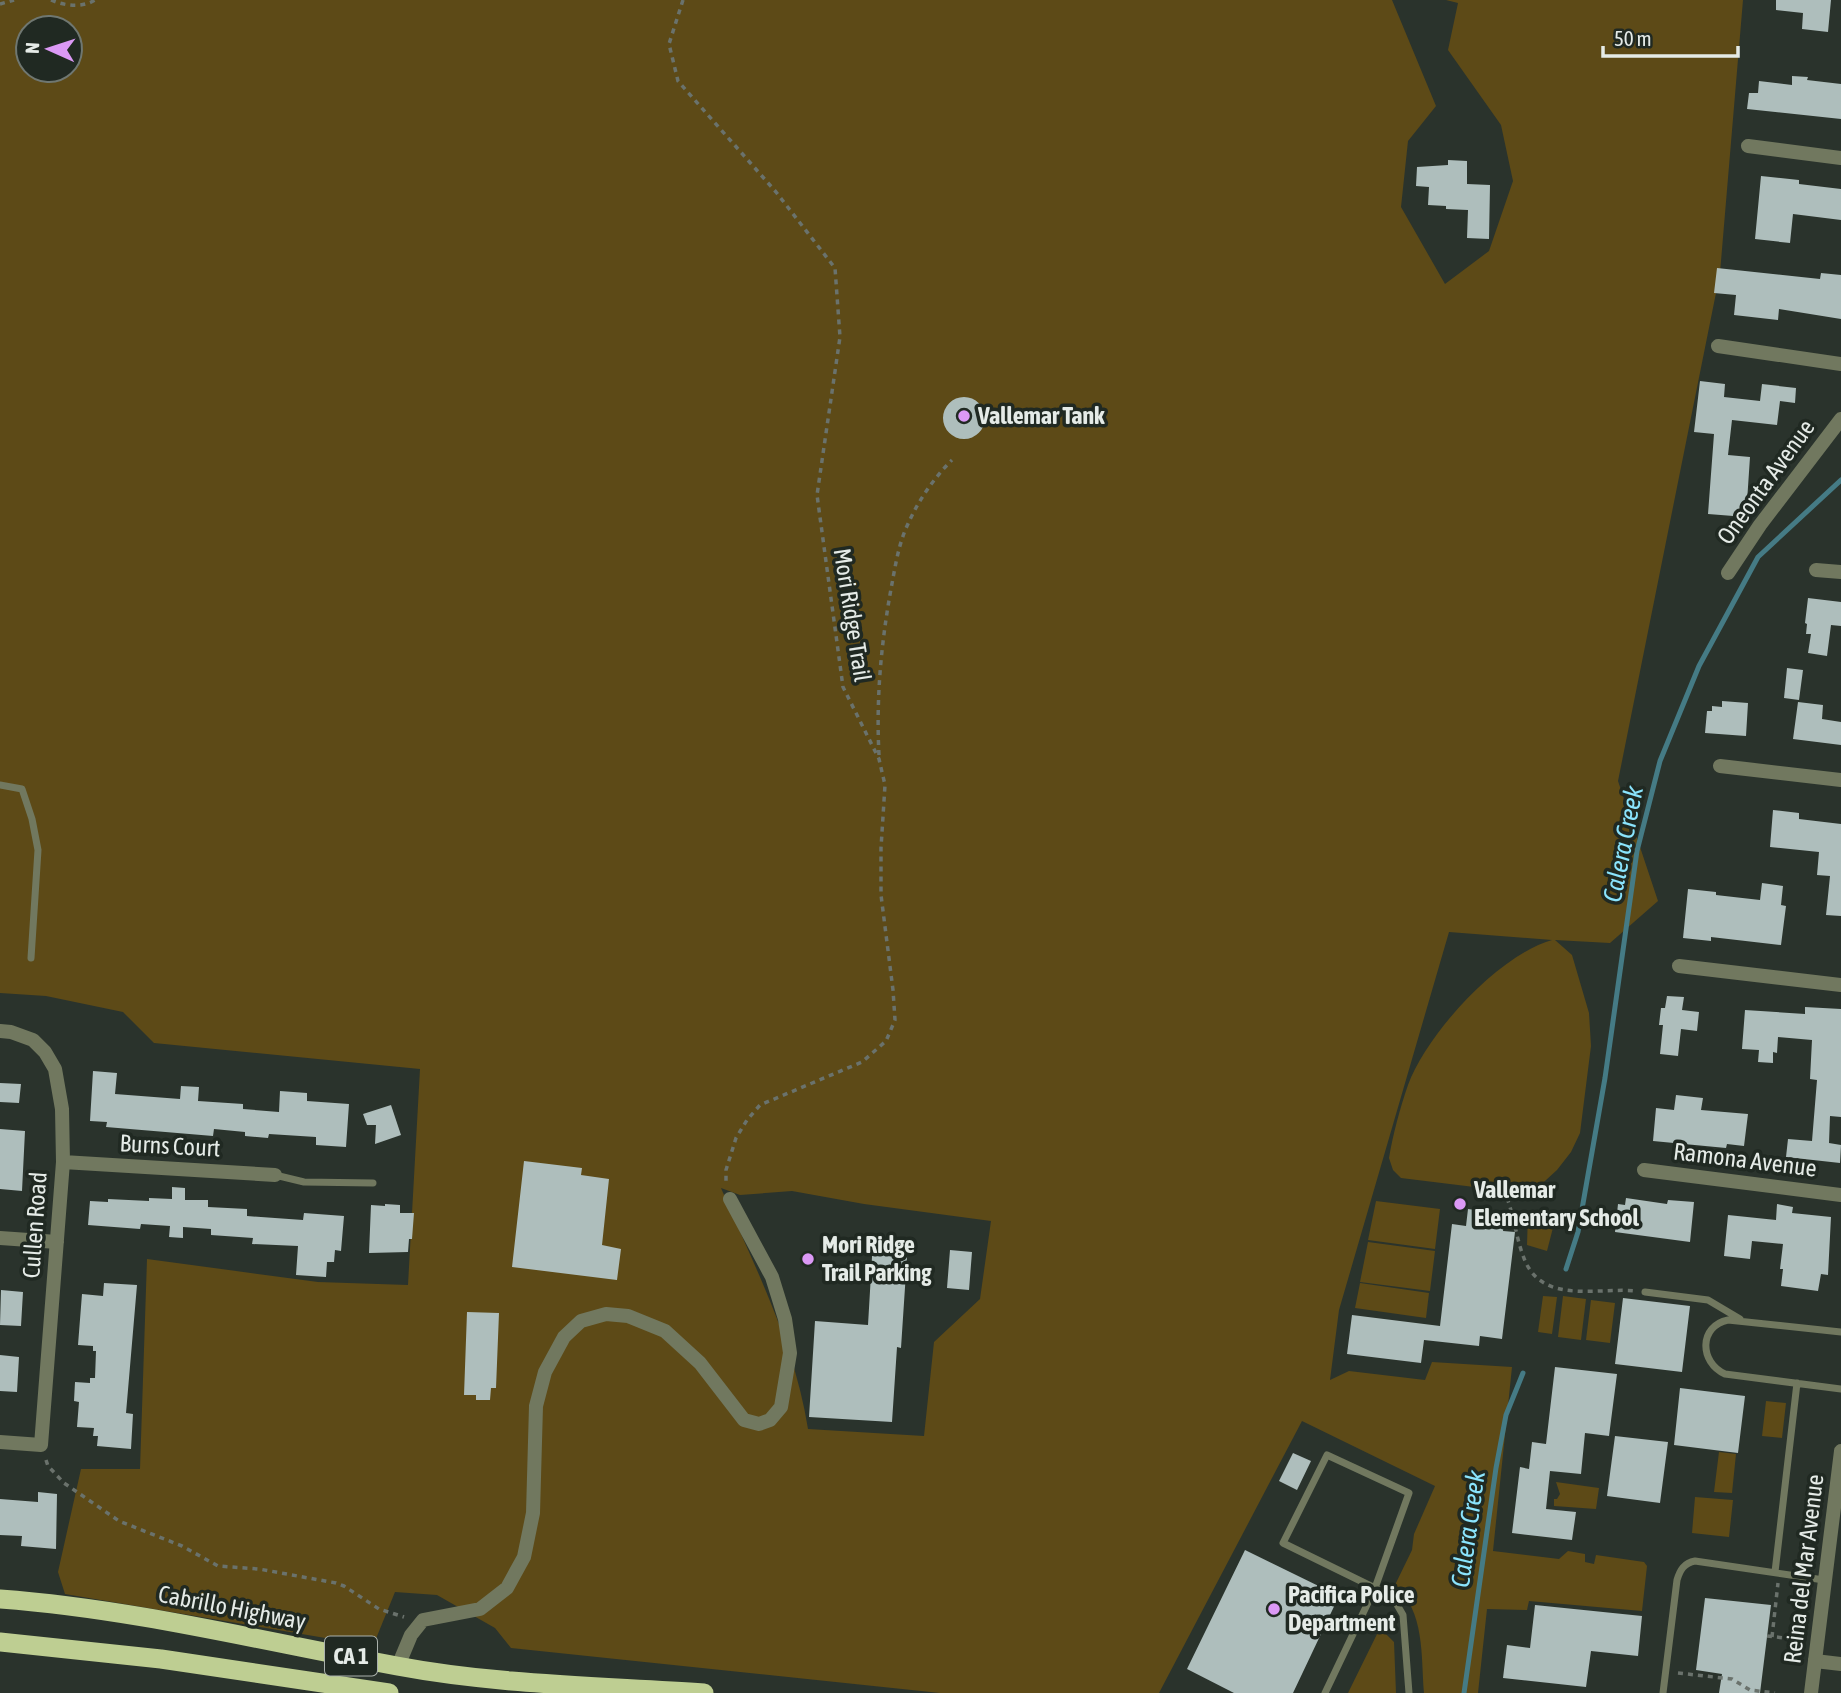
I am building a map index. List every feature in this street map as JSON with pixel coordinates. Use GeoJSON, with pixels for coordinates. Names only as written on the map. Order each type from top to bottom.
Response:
{"type":"FeatureCollection","features":[{"type":"Feature","properties":{"kind":"highway","name":"Cabrillo Highway"},"geometry":{"type":"LineString","coordinates":[[0,1599],[53,1603],[164,1619],[398,1666],[516,1680],[704,1693]]}},
{"type":"Feature","properties":{"kind":"highway","name":"CA 1"},"geometry":{"type":"LineString","coordinates":[[0,1642],[161,1659],[329,1689],[389,1693]]}},
{"type":"Feature","properties":{"kind":"street"},"geometry":{"type":"LineString","coordinates":[[1748,146],[1841,158]]}},
{"type":"Feature","properties":{"kind":"street"},"geometry":{"type":"LineString","coordinates":[[1718,346],[1841,364]]}},
{"type":"Feature","properties":{"kind":"street","name":"Oneonta Avenue"},"geometry":{"type":"LineString","coordinates":[[1728,573],[1760,525],[1841,419]]}},
{"type":"Feature","properties":{"kind":"street"},"geometry":{"type":"LineString","coordinates":[[1816,570],[1841,572]]}},
{"type":"Feature","properties":{"kind":"street"},"geometry":{"type":"LineString","coordinates":[[1720,766],[1841,780]]}},
{"type":"Feature","properties":{"kind":"street"},"geometry":{"type":"LineString","coordinates":[[1679,966],[1841,985]]}},
{"type":"Feature","properties":{"kind":"street","name":"Cullen Road"},"geometry":{"type":"LineString","coordinates":[[5,1032],[33,1040],[45,1052],[55,1069],[62,1109],[63,1162],[41,1445]]}},
{"type":"Feature","properties":{"kind":"street","name":"Burns Court"},"geometry":{"type":"LineString","coordinates":[[63,1162],[275,1175]]}},
{"type":"Feature","properties":{"kind":"street","name":"Ramona Avenue"},"geometry":{"type":"LineString","coordinates":[[1644,1170],[1841,1195]]}},
{"type":"Feature","properties":{"kind":"street"},"geometry":{"type":"LineString","coordinates":[[398,1666],[411,1636],[423,1620],[480,1609],[507,1588],[524,1557],[533,1513],[536,1406],[545,1372],[564,1337],[581,1321],[606,1314],[628,1316],[665,1331],[700,1363],[744,1420],[759,1424],[770,1420],[780,1407],[790,1353],[785,1319],[772,1278],[730,1199]]}},
{"type":"Feature","properties":{"kind":"street"},"geometry":{"type":"LineString","coordinates":[[0,1238],[57,1242]]}},
{"type":"Feature","properties":{"kind":"street"},"geometry":{"type":"LineString","coordinates":[[0,1442],[41,1445]]}},
{"type":"Feature","properties":{"kind":"street","name":"Reina del Mar Avenue"},"geometry":{"type":"LineString","coordinates":[[1811,1693],[1841,1451]]}},
{"type":"Feature","properties":{"kind":"street"},"geometry":{"type":"LineString","coordinates":[[1815,1661],[1841,1664]]}},
{"type":"Feature","properties":{"kind":"lane"},"geometry":{"type":"LineString","coordinates":[[0,785],[22,789],[38,850],[31,958]]}},
{"type":"Feature","properties":{"kind":"lane"},"geometry":{"type":"LineString","coordinates":[[275,1175],[304,1182],[373,1183]]}},
{"type":"Feature","properties":{"kind":"lane"},"geometry":{"type":"LineString","coordinates":[[1645,1292],[1708,1300],[1740,1320]]}},
{"type":"Feature","properties":{"kind":"lane"},"geometry":{"type":"LineString","coordinates":[[1841,1332],[1740,1320],[1722,1321],[1711,1329],[1706,1343],[1710,1363],[1725,1374],[1841,1388]]}},
{"type":"Feature","properties":{"kind":"lane"},"geometry":{"type":"LineString","coordinates":[[1777,1573],[1797,1383]]}},
{"type":"Feature","properties":{"kind":"lane"},"geometry":{"type":"LineString","coordinates":[[1325,1693],[1375,1588],[1409,1493],[1326,1455],[1283,1543],[1375,1588],[1392,1596],[1403,1615],[1409,1693]]}},
{"type":"Feature","properties":{"kind":"lane"},"geometry":{"type":"LineString","coordinates":[[1663,1693],[1677,1580],[1680,1570],[1687,1563],[1695,1561],[1825,1580]]}},
{"type":"Feature","properties":{"kind":"path"},"geometry":{"type":"LineString","coordinates":[[0,4],[14,0]]}},
{"type":"Feature","properties":{"kind":"path"},"geometry":{"type":"LineString","coordinates":[[51,0],[61,5],[78,6],[95,0]]}},
{"type":"Feature","properties":{"kind":"path","name":"Mori Ridge Trail"},"geometry":{"type":"LineString","coordinates":[[683,0],[669,44],[678,81],[776,191],[835,268],[840,337],[817,495],[842,687],[880,760],[885,785],[881,895],[894,990],[895,1020],[886,1041],[862,1062],[760,1105],[747,1120],[736,1139],[726,1170],[726,1191],[730,1199]]}},
{"type":"Feature","properties":{"kind":"path"},"geometry":{"type":"LineString","coordinates":[[880,760],[877,713],[884,626],[897,556],[906,528],[920,499],[952,460]]}},
{"type":"Feature","properties":{"kind":"path"},"geometry":{"type":"LineString","coordinates":[[1507,1198],[1528,1266],[1548,1287],[1593,1292],[1624,1289],[1645,1292]]}},
{"type":"Feature","properties":{"kind":"path"},"geometry":{"type":"LineString","coordinates":[[41,1445],[48,1466],[64,1483],[134,1528],[182,1546],[218,1566],[259,1569],[336,1583],[379,1609],[423,1620]]}},
{"type":"Feature","properties":{"kind":"path"},"geometry":{"type":"LineString","coordinates":[[1777,1573],[1770,1637],[1818,1642]]}},
{"type":"Feature","properties":{"kind":"path"},"geometry":{"type":"LineString","coordinates":[[1665,1672],[1732,1679],[1750,1690],[1775,1693]]}},
{"type":"Feature","properties":{"kind":"shaded area"},"geometry":{"type":"Polygon","coordinates":[[[0,0],[1392,0],[1436,106],[1408,141],[1401,207],[1445,284],[1489,251],[1513,181],[1501,125],[1448,50],[1458,3],[1446,0],[1743,0],[1720,273],[1618,781],[1658,901],[1610,943],[1555,940],[1572,955],[1589,1013],[1591,1046],[1580,1133],[1571,1152],[1557,1170],[1534,1191],[1523,1193],[1401,1178],[1393,1170],[1389,1158],[1408,1085],[1417,1064],[1448,1020],[1488,979],[1510,962],[1531,948],[1552,940],[1449,932],[1339,1310],[1330,1380],[1349,1371],[1425,1380],[1432,1362],[1512,1367],[1493,1551],[1559,1559],[1568,1551],[1585,1554],[1585,1562],[1594,1564],[1596,1555],[1644,1562],[1647,1566],[1642,1611],[1529,1601],[1527,1610],[1487,1609],[1478,1693],[1424,1693],[1417,1621],[1405,1596],[1395,1585],[1412,1550],[1414,1534],[1435,1486],[1302,1421],[1159,1693],[940,1693],[511,1648],[495,1628],[437,1595],[395,1592],[373,1646],[65,1594],[58,1572],[81,1469],[140,1469],[147,1259],[318,1282],[408,1285],[420,1069],[154,1043],[123,1012],[46,996],[0,993],[0,0]],[[721,1188],[760,1276],[794,1366],[808,1429],[924,1436],[934,1342],[980,1299],[991,1221],[864,1204],[792,1191],[740,1195],[721,1188]]]}},
{"type":"Feature","properties":{"kind":"shaded area"},"geometry":{"type":"Polygon","coordinates":[[[1376,1201],[1440,1209],[1435,1249],[1368,1240],[1376,1201]]]}},
{"type":"Feature","properties":{"kind":"shaded area"},"geometry":{"type":"Polygon","coordinates":[[[1533,1210],[1556,1216],[1547,1251],[1527,1245],[1528,1213],[1533,1210]]]}},
{"type":"Feature","properties":{"kind":"shaded area"},"geometry":{"type":"Polygon","coordinates":[[[1368,1242],[1435,1251],[1430,1291],[1360,1282],[1368,1242]]]}},
{"type":"Feature","properties":{"kind":"shaded area"},"geometry":{"type":"Polygon","coordinates":[[[1360,1283],[1429,1293],[1426,1318],[1355,1308],[1360,1283]]]}},
{"type":"Feature","properties":{"kind":"shaded area"},"geometry":{"type":"Polygon","coordinates":[[[1543,1296],[1557,1297],[1552,1334],[1538,1332],[1543,1296]]]}},
{"type":"Feature","properties":{"kind":"shaded area"},"geometry":{"type":"Polygon","coordinates":[[[1563,1296],[1586,1299],[1581,1340],[1558,1337],[1563,1296]]]}},
{"type":"Feature","properties":{"kind":"shaded area"},"geometry":{"type":"Polygon","coordinates":[[[1591,1300],[1615,1303],[1610,1343],[1586,1340],[1591,1300]]]}},
{"type":"Feature","properties":{"kind":"shaded area"},"geometry":{"type":"Polygon","coordinates":[[[1766,1401],[1786,1403],[1782,1438],[1762,1436],[1766,1401]]]}},
{"type":"Feature","properties":{"kind":"shaded area"},"geometry":{"type":"Polygon","coordinates":[[[1719,1452],[1736,1454],[1732,1493],[1714,1492],[1719,1452]]]}},
{"type":"Feature","properties":{"kind":"shaded area"},"geometry":{"type":"Polygon","coordinates":[[[1556,1482],[1599,1488],[1596,1509],[1554,1506],[1554,1499],[1560,1494],[1556,1482]]]}},
{"type":"Feature","properties":{"kind":"shaded area"},"geometry":{"type":"Polygon","coordinates":[[[1695,1497],[1733,1500],[1729,1537],[1692,1533],[1695,1497]]]}},
{"type":"Feature","properties":{"kind":"shaded area"},"geometry":{"type":"Polygon","coordinates":[[[1380,1628],[1394,1642],[1396,1693],[1348,1693],[1380,1628]]]}},
{"type":"Feature","properties":{"kind":"building"},"geometry":{"type":"Polygon","coordinates":[[[1776,0],[1831,0],[1828,32],[1802,29],[1803,13],[1776,10],[1776,0]]]}},
{"type":"Feature","properties":{"kind":"building"},"geometry":{"type":"Polygon","coordinates":[[[1792,76],[1841,84],[1841,119],[1747,109],[1749,93],[1758,93],[1759,81],[1792,85],[1792,76]]]}},
{"type":"Feature","properties":{"kind":"building"},"geometry":{"type":"Polygon","coordinates":[[[1448,160],[1467,161],[1467,184],[1490,185],[1489,239],[1467,238],[1468,210],[1428,205],[1429,187],[1416,186],[1417,167],[1448,165],[1448,160]]]}},
{"type":"Feature","properties":{"kind":"building"},"geometry":{"type":"Polygon","coordinates":[[[1761,176],[1799,180],[1799,184],[1841,189],[1841,220],[1793,214],[1790,243],[1755,239],[1761,176]]]}},
{"type":"Feature","properties":{"kind":"building"},"geometry":{"type":"Polygon","coordinates":[[[1717,268],[1820,279],[1821,273],[1841,275],[1841,319],[1779,309],[1778,320],[1734,315],[1736,295],[1714,293],[1717,268]]]}},
{"type":"Feature","properties":{"kind":"building"},"geometry":{"type":"Polygon","coordinates":[[[1700,381],[1725,384],[1724,397],[1760,401],[1762,384],[1796,388],[1795,403],[1780,401],[1777,425],[1732,420],[1728,455],[1750,457],[1746,517],[1708,514],[1714,434],[1694,432],[1700,381]]]}},
{"type":"Feature","properties":{"kind":"building","name":"Vallemar Tank"},"geometry":{"type":"Polygon","coordinates":[[[964,397],[979,403],[985,418],[979,433],[964,439],[949,433],[943,418],[949,403],[964,397]]]}},
{"type":"Feature","properties":{"kind":"building"},"geometry":{"type":"Polygon","coordinates":[[[1808,598],[1841,602],[1841,626],[1831,625],[1827,656],[1808,653],[1811,634],[1806,634],[1805,623],[1808,598]]]}},
{"type":"Feature","properties":{"kind":"building"},"geometry":{"type":"Polygon","coordinates":[[[1787,668],[1803,670],[1799,700],[1784,698],[1787,668]]]}},
{"type":"Feature","properties":{"kind":"building"},"geometry":{"type":"Polygon","coordinates":[[[1722,701],[1748,703],[1746,736],[1705,733],[1707,711],[1712,711],[1712,706],[1722,707],[1722,701]]]}},
{"type":"Feature","properties":{"kind":"building"},"geometry":{"type":"Polygon","coordinates":[[[1798,702],[1823,705],[1822,719],[1841,722],[1841,745],[1793,739],[1798,702]]]}},
{"type":"Feature","properties":{"kind":"building"},"geometry":{"type":"Polygon","coordinates":[[[1773,810],[1799,813],[1799,819],[1841,824],[1841,916],[1826,915],[1830,876],[1817,875],[1819,852],[1770,847],[1773,810]]]}},
{"type":"Feature","properties":{"kind":"building"},"geometry":{"type":"Polygon","coordinates":[[[1762,883],[1783,886],[1781,905],[1786,906],[1781,945],[1711,937],[1711,941],[1683,938],[1688,889],[1760,900],[1762,883]]]}},
{"type":"Feature","properties":{"kind":"building"},"geometry":{"type":"Polygon","coordinates":[[[1667,996],[1684,997],[1682,1010],[1699,1012],[1697,1031],[1681,1029],[1678,1056],[1660,1054],[1663,1025],[1659,1025],[1661,1008],[1665,1008],[1667,996]]]}},
{"type":"Feature","properties":{"kind":"building"},"geometry":{"type":"Polygon","coordinates":[[[1805,1007],[1841,1009],[1841,1117],[1830,1116],[1829,1143],[1841,1145],[1840,1163],[1786,1157],[1788,1139],[1812,1141],[1817,1080],[1810,1079],[1812,1040],[1778,1037],[1773,1063],[1758,1062],[1759,1050],[1742,1049],[1745,1010],[1805,1014],[1805,1007]]]}},
{"type":"Feature","properties":{"kind":"building"},"geometry":{"type":"Polygon","coordinates":[[[93,1071],[117,1073],[115,1094],[180,1099],[181,1086],[199,1087],[198,1101],[243,1104],[243,1109],[279,1112],[280,1091],[307,1093],[307,1101],[349,1104],[346,1147],[316,1145],[316,1137],[269,1134],[268,1138],[245,1136],[245,1132],[214,1129],[213,1136],[106,1127],[107,1122],[90,1121],[93,1071]]]}},
{"type":"Feature","properties":{"kind":"building"},"geometry":{"type":"Polygon","coordinates":[[[0,1083],[21,1084],[19,1103],[0,1102],[0,1083]]]}},
{"type":"Feature","properties":{"kind":"building"},"geometry":{"type":"Polygon","coordinates":[[[1676,1095],[1703,1098],[1701,1110],[1748,1114],[1744,1146],[1727,1144],[1726,1148],[1653,1141],[1656,1108],[1674,1110],[1676,1095]]]}},
{"type":"Feature","properties":{"kind":"building"},"geometry":{"type":"Polygon","coordinates":[[[391,1105],[401,1135],[375,1144],[376,1125],[367,1125],[363,1114],[391,1105]]]}},
{"type":"Feature","properties":{"kind":"building"},"geometry":{"type":"Polygon","coordinates":[[[0,1129],[25,1131],[22,1191],[0,1189],[0,1129]]]}},
{"type":"Feature","properties":{"kind":"building"},"geometry":{"type":"Polygon","coordinates":[[[524,1161],[582,1168],[581,1175],[609,1179],[602,1245],[621,1249],[617,1280],[512,1267],[524,1161]]]}},
{"type":"Feature","properties":{"kind":"building"},"geometry":{"type":"Polygon","coordinates":[[[172,1187],[185,1188],[185,1200],[208,1200],[208,1207],[247,1209],[247,1216],[303,1220],[304,1213],[344,1216],[341,1251],[335,1250],[334,1262],[327,1262],[326,1277],[296,1275],[298,1246],[252,1244],[253,1238],[211,1235],[211,1229],[183,1227],[183,1238],[169,1237],[170,1226],[141,1224],[140,1229],[88,1225],[90,1201],[172,1199],[172,1187]]]}},
{"type":"Feature","properties":{"kind":"building"},"geometry":{"type":"Polygon","coordinates":[[[1626,1198],[1667,1204],[1668,1200],[1694,1202],[1690,1242],[1615,1232],[1618,1204],[1625,1205],[1626,1198]]]}},
{"type":"Feature","properties":{"kind":"building"},"geometry":{"type":"Polygon","coordinates":[[[1777,1204],[1793,1207],[1792,1213],[1831,1217],[1828,1275],[1821,1274],[1818,1291],[1781,1286],[1783,1244],[1752,1241],[1750,1259],[1724,1256],[1728,1215],[1776,1220],[1777,1204]]]}},
{"type":"Feature","properties":{"kind":"building"},"geometry":{"type":"Polygon","coordinates":[[[371,1205],[400,1205],[400,1213],[414,1213],[408,1252],[369,1253],[371,1205]]]}},
{"type":"Feature","properties":{"kind":"building"},"geometry":{"type":"Polygon","coordinates":[[[1468,1209],[1505,1214],[1503,1231],[1515,1232],[1502,1339],[1480,1336],[1479,1346],[1424,1340],[1421,1363],[1347,1354],[1352,1315],[1440,1326],[1452,1224],[1466,1226],[1468,1209]]]}},
{"type":"Feature","properties":{"kind":"building"},"geometry":{"type":"Polygon","coordinates":[[[873,1240],[908,1242],[901,1348],[897,1347],[892,1422],[809,1417],[815,1321],[868,1325],[873,1240]]]}},
{"type":"Feature","properties":{"kind":"building"},"geometry":{"type":"Polygon","coordinates":[[[950,1250],[972,1252],[969,1290],[947,1288],[950,1250]]]}},
{"type":"Feature","properties":{"kind":"building"},"geometry":{"type":"Polygon","coordinates":[[[104,1283],[137,1285],[126,1413],[133,1414],[131,1449],[97,1446],[98,1436],[93,1436],[94,1428],[77,1427],[79,1402],[74,1401],[75,1382],[90,1383],[90,1378],[95,1378],[96,1351],[93,1351],[93,1346],[78,1345],[82,1294],[103,1296],[104,1283]]]}},
{"type":"Feature","properties":{"kind":"building"},"geometry":{"type":"Polygon","coordinates":[[[1,1290],[23,1292],[21,1326],[0,1325],[1,1290]]]}},
{"type":"Feature","properties":{"kind":"building"},"geometry":{"type":"Polygon","coordinates":[[[1623,1298],[1690,1306],[1682,1372],[1615,1364],[1623,1298]]]}},
{"type":"Feature","properties":{"kind":"building"},"geometry":{"type":"Polygon","coordinates":[[[467,1312],[499,1313],[496,1388],[491,1388],[490,1400],[476,1400],[476,1395],[464,1395],[467,1312]]]}},
{"type":"Feature","properties":{"kind":"building"},"geometry":{"type":"Polygon","coordinates":[[[0,1355],[19,1357],[17,1392],[0,1391],[0,1355]]]}},
{"type":"Feature","properties":{"kind":"building"},"geometry":{"type":"Polygon","coordinates":[[[1555,1367],[1617,1374],[1609,1436],[1585,1433],[1581,1474],[1550,1471],[1546,1509],[1576,1512],[1572,1540],[1512,1533],[1520,1467],[1529,1469],[1532,1442],[1546,1444],[1555,1367]]]}},
{"type":"Feature","properties":{"kind":"building"},"geometry":{"type":"Polygon","coordinates":[[[1680,1388],[1745,1396],[1738,1453],[1674,1445],[1680,1388]]]}},
{"type":"Feature","properties":{"kind":"building"},"geometry":{"type":"Polygon","coordinates":[[[1615,1436],[1668,1442],[1660,1503],[1607,1496],[1615,1436]]]}},
{"type":"Feature","properties":{"kind":"building"},"geometry":{"type":"Polygon","coordinates":[[[1293,1453],[1311,1461],[1297,1490],[1279,1481],[1293,1453]]]}},
{"type":"Feature","properties":{"kind":"building"},"geometry":{"type":"Polygon","coordinates":[[[38,1492],[57,1494],[56,1549],[21,1546],[22,1536],[0,1535],[0,1499],[38,1502],[38,1492]]]}},
{"type":"Feature","properties":{"kind":"building","name":"Pacifica Police Department"},"geometry":{"type":"Polygon","coordinates":[[[1245,1550],[1339,1596],[1293,1693],[1234,1693],[1187,1669],[1245,1550]]]}},
{"type":"Feature","properties":{"kind":"building"},"geometry":{"type":"Polygon","coordinates":[[[1705,1598],[1771,1605],[1760,1693],[1719,1693],[1722,1674],[1696,1670],[1705,1598]]]}},
{"type":"Feature","properties":{"kind":"building"},"geometry":{"type":"Polygon","coordinates":[[[1535,1605],[1642,1616],[1638,1656],[1591,1651],[1586,1687],[1503,1678],[1507,1645],[1530,1648],[1535,1605]]]}},
{"type":"Feature","properties":{"kind":"waterway","name":"Calera Creek"},"geometry":{"type":"LineString","coordinates":[[1566,1269],[1578,1232],[1605,1078],[1637,851],[1660,761],[1699,666],[1758,557],[1841,480]]}},
{"type":"Feature","properties":{"kind":"waterway","name":"Calera Creek"},"geometry":{"type":"LineString","coordinates":[[1464,1693],[1496,1468],[1506,1415],[1523,1373]]}},
{"type":"Feature","properties":{"kind":"place","name":"Vallemar Tank"},"geometry":{"type":"Point","coordinates":[964,416]}},
{"type":"Feature","properties":{"kind":"place","name":"Vallemar Elementary School"},"geometry":{"type":"Point","coordinates":[1460,1204]}},
{"type":"Feature","properties":{"kind":"place","name":"Mori Ridge Trail Parking"},"geometry":{"type":"Point","coordinates":[808,1259]}},
{"type":"Feature","properties":{"kind":"place","name":"Pacifica Police Department"},"geometry":{"type":"Point","coordinates":[1274,1609]}}]}
